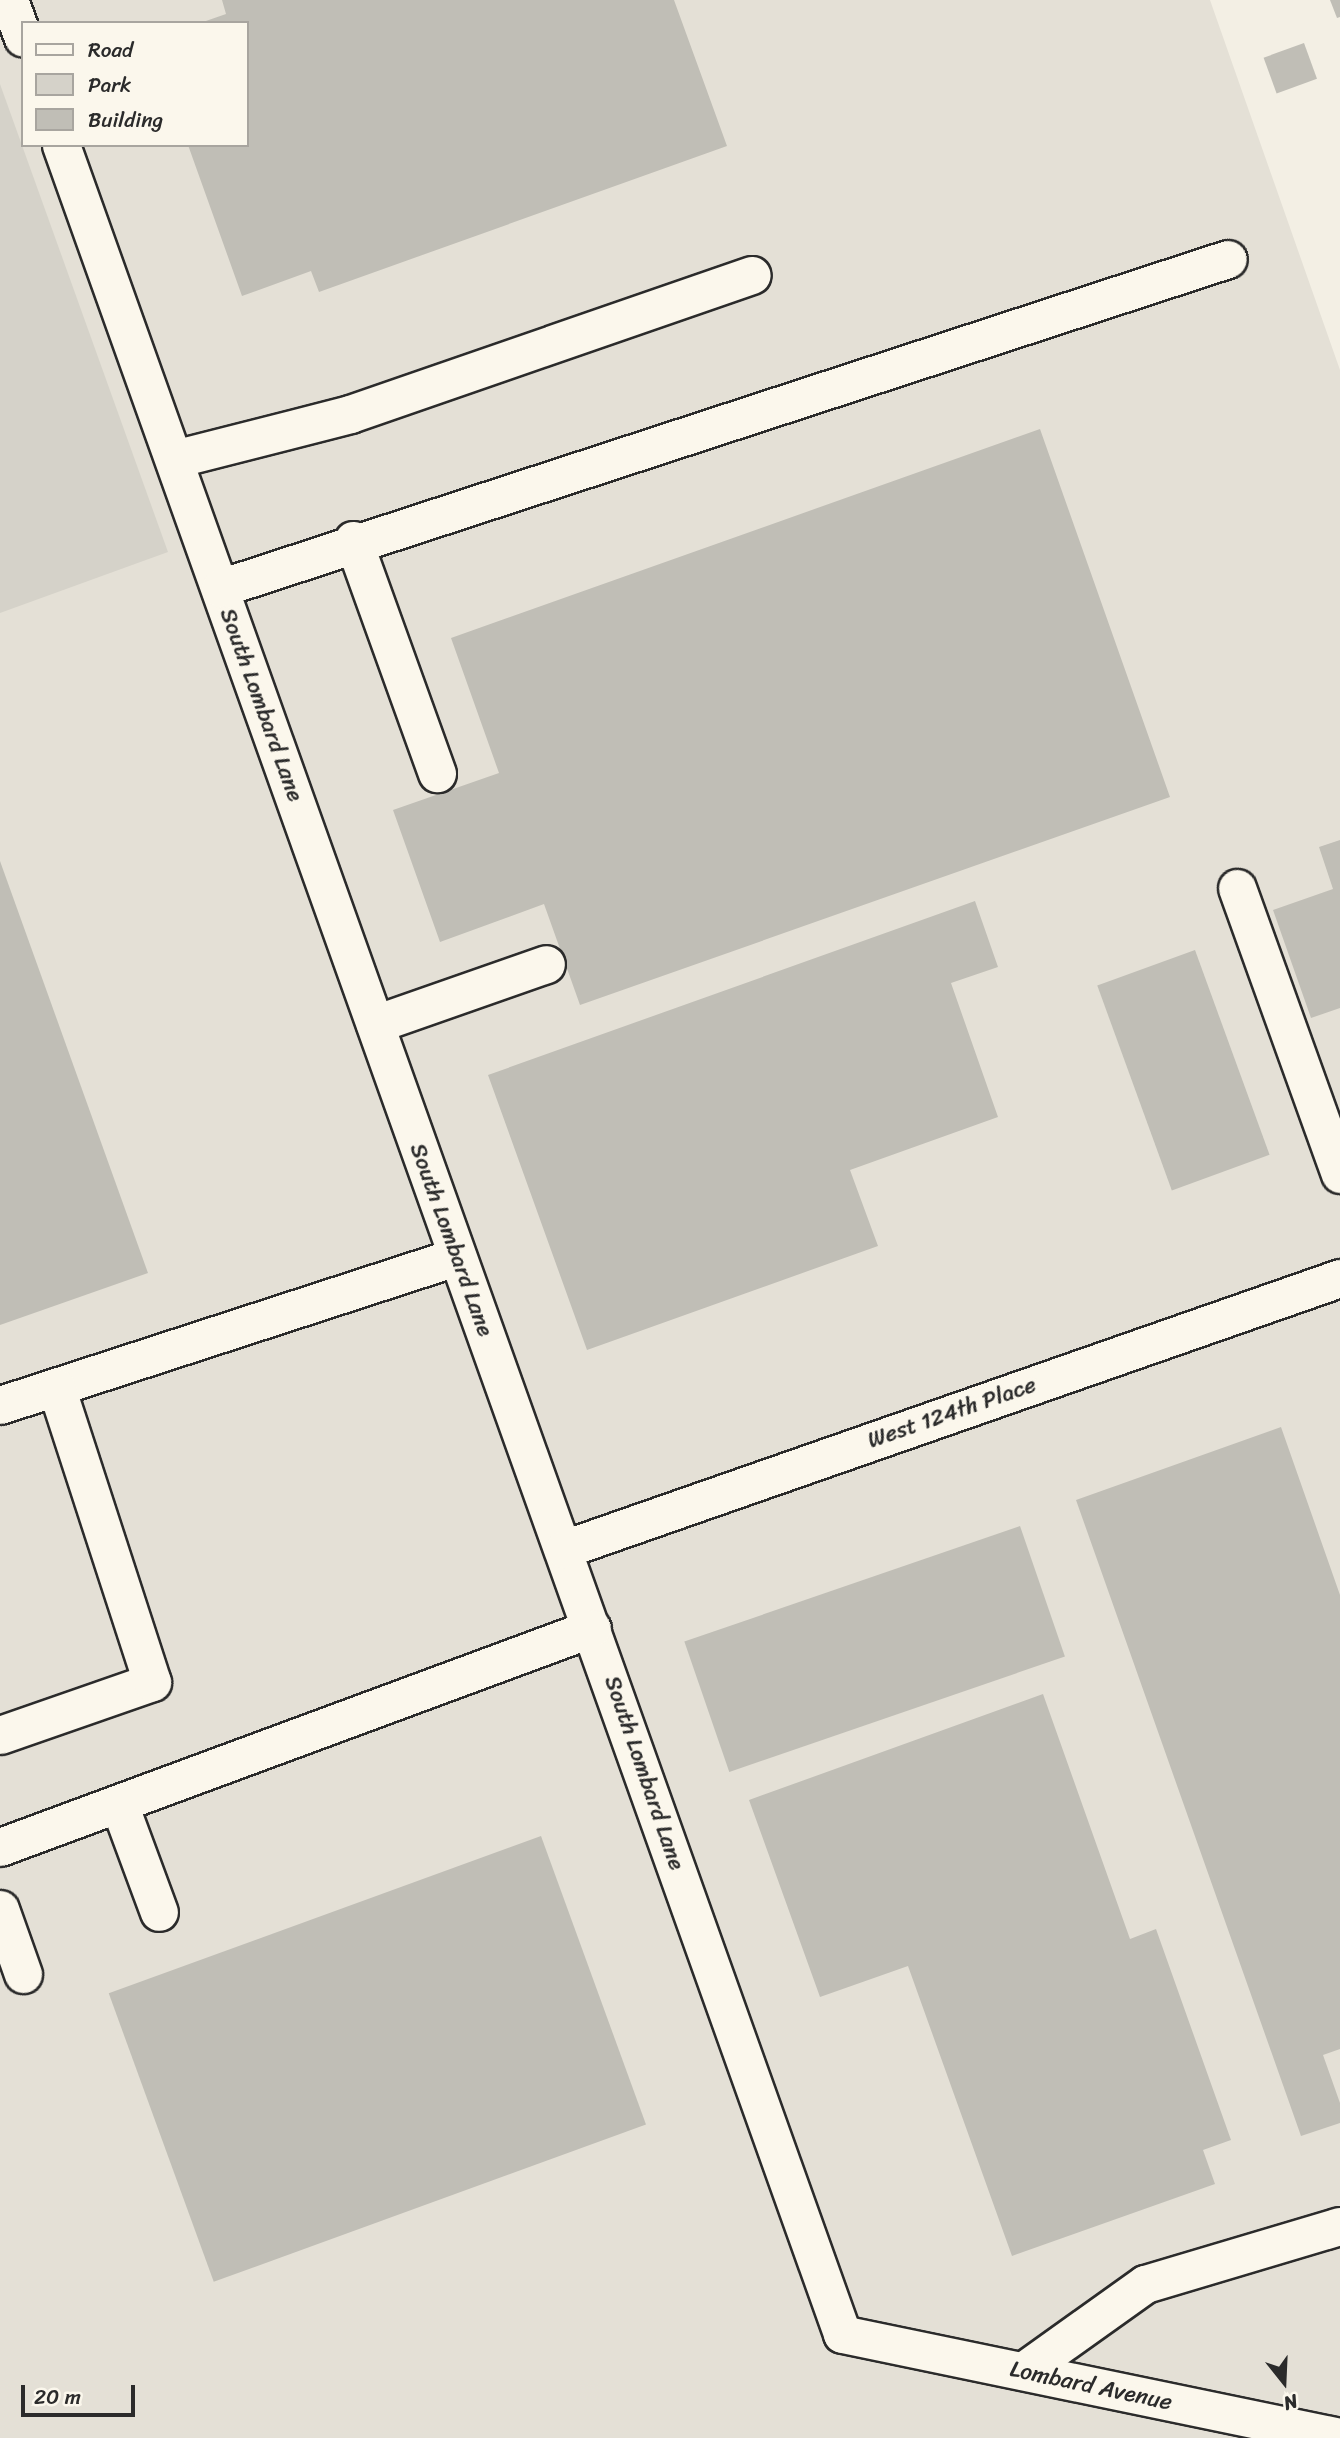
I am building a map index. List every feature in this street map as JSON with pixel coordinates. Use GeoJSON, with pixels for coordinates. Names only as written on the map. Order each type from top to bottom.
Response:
{"type":"FeatureCollection","features":[{"type":"Feature","properties":{"kind":"street"},"geometry":{"type":"LineString","coordinates":[[9,0],[21,33]]}},
{"type":"Feature","properties":{"kind":"street","name":"South Lombard Lane"},"geometry":{"type":"LineString","coordinates":[[62,147],[842,2334]]}},
{"type":"Feature","properties":{"kind":"street"},"geometry":{"type":"LineString","coordinates":[[219,588],[353,540],[1228,259]]}},
{"type":"Feature","properties":{"kind":"street"},"geometry":{"type":"LineString","coordinates":[[174,459],[350,414],[752,275]]}},
{"type":"Feature","properties":{"kind":"street"},"geometry":{"type":"LineString","coordinates":[[353,540],[437,773]]}},
{"type":"Feature","properties":{"kind":"street"},"geometry":{"type":"LineString","coordinates":[[1237,888],[1339,1168]]}},
{"type":"Feature","properties":{"kind":"street"},"geometry":{"type":"LineString","coordinates":[[375,1024],[545,964]]}},
{"type":"Feature","properties":{"kind":"street"},"geometry":{"type":"LineString","coordinates":[[0,1405],[456,1257]]}},
{"type":"Feature","properties":{"kind":"street","name":"West 124th Place"},"geometry":{"type":"LineString","coordinates":[[564,1549],[1340,1278]]}},
{"type":"Feature","properties":{"kind":"street"},"geometry":{"type":"LineString","coordinates":[[0,1735],[152,1682],[56,1387]]}},
{"type":"Feature","properties":{"kind":"street"},"geometry":{"type":"LineString","coordinates":[[0,1847],[592,1628]]}},
{"type":"Feature","properties":{"kind":"street"},"geometry":{"type":"LineString","coordinates":[[119,1804],[159,1912]]}},
{"type":"Feature","properties":{"kind":"street"},"geometry":{"type":"LineString","coordinates":[[0,1909],[23,1973]]}},
{"type":"Feature","properties":{"kind":"street"},"geometry":{"type":"LineString","coordinates":[[1023,2371],[1145,2284],[1340,2226]]}},
{"type":"Feature","properties":{"kind":"street","name":"Lombard Avenue"},"geometry":{"type":"LineString","coordinates":[[842,2334],[1340,2437]]}},
{"type":"Feature","properties":{"kind":"shaded area"},"geometry":{"type":"Polygon","coordinates":[[[0,0],[1210,0],[1340,370],[1340,2438],[0,2438],[0,0]]]}},
{"type":"Feature","properties":{"kind":"green space"},"geometry":{"type":"Polygon","coordinates":[[[0,84],[168,552],[0,613],[0,84]]]}},
{"type":"Feature","properties":{"kind":"building"},"geometry":{"type":"Polygon","coordinates":[[[222,0],[674,0],[727,146],[319,292],[311,271],[242,296],[189,147],[248,147],[248,21],[206,21],[226,14],[222,0]]]}},
{"type":"Feature","properties":{"kind":"building"},"geometry":{"type":"Polygon","coordinates":[[[1330,0],[1340,0],[1340,17],[1337,18],[1330,0]]]}},
{"type":"Feature","properties":{"kind":"building"},"geometry":{"type":"Polygon","coordinates":[[[1304,43],[1317,79],[1277,93],[1264,58],[1304,43]]]}},
{"type":"Feature","properties":{"kind":"building"},"geometry":{"type":"Polygon","coordinates":[[[1040,429],[1170,797],[580,1005],[544,904],[440,942],[393,810],[499,773],[451,638],[1040,429]]]}},
{"type":"Feature","properties":{"kind":"building"},"geometry":{"type":"Polygon","coordinates":[[[1340,840],[1340,1008],[1311,1018],[1273,910],[1333,889],[1319,847],[1340,840]]]}},
{"type":"Feature","properties":{"kind":"building"},"geometry":{"type":"Polygon","coordinates":[[[0,861],[148,1273],[0,1325],[0,861]]]}},
{"type":"Feature","properties":{"kind":"building"},"geometry":{"type":"Polygon","coordinates":[[[975,901],[998,967],[951,983],[998,1117],[850,1170],[878,1246],[587,1350],[488,1075],[975,901]]]}},
{"type":"Feature","properties":{"kind":"building"},"geometry":{"type":"Polygon","coordinates":[[[1195,950],[1270,1155],[1172,1190],[1097,986],[1195,950]]]}},
{"type":"Feature","properties":{"kind":"building"},"geometry":{"type":"Polygon","coordinates":[[[1281,1427],[1340,1595],[1340,2049],[1323,2055],[1340,2103],[1340,2123],[1301,2136],[1076,1500],[1281,1427]]]}},
{"type":"Feature","properties":{"kind":"building"},"geometry":{"type":"Polygon","coordinates":[[[1020,1526],[1065,1656],[729,1772],[684,1642],[1020,1526]]]}},
{"type":"Feature","properties":{"kind":"building"},"geometry":{"type":"Polygon","coordinates":[[[1043,1694],[1130,1939],[1156,1929],[1231,2140],[1203,2150],[1215,2184],[1012,2256],[908,1966],[820,1997],[749,1800],[1043,1694]]]}},
{"type":"Feature","properties":{"kind":"building"},"geometry":{"type":"Polygon","coordinates":[[[541,1836],[646,2124],[214,2282],[109,1993],[541,1836]]]}}]}
